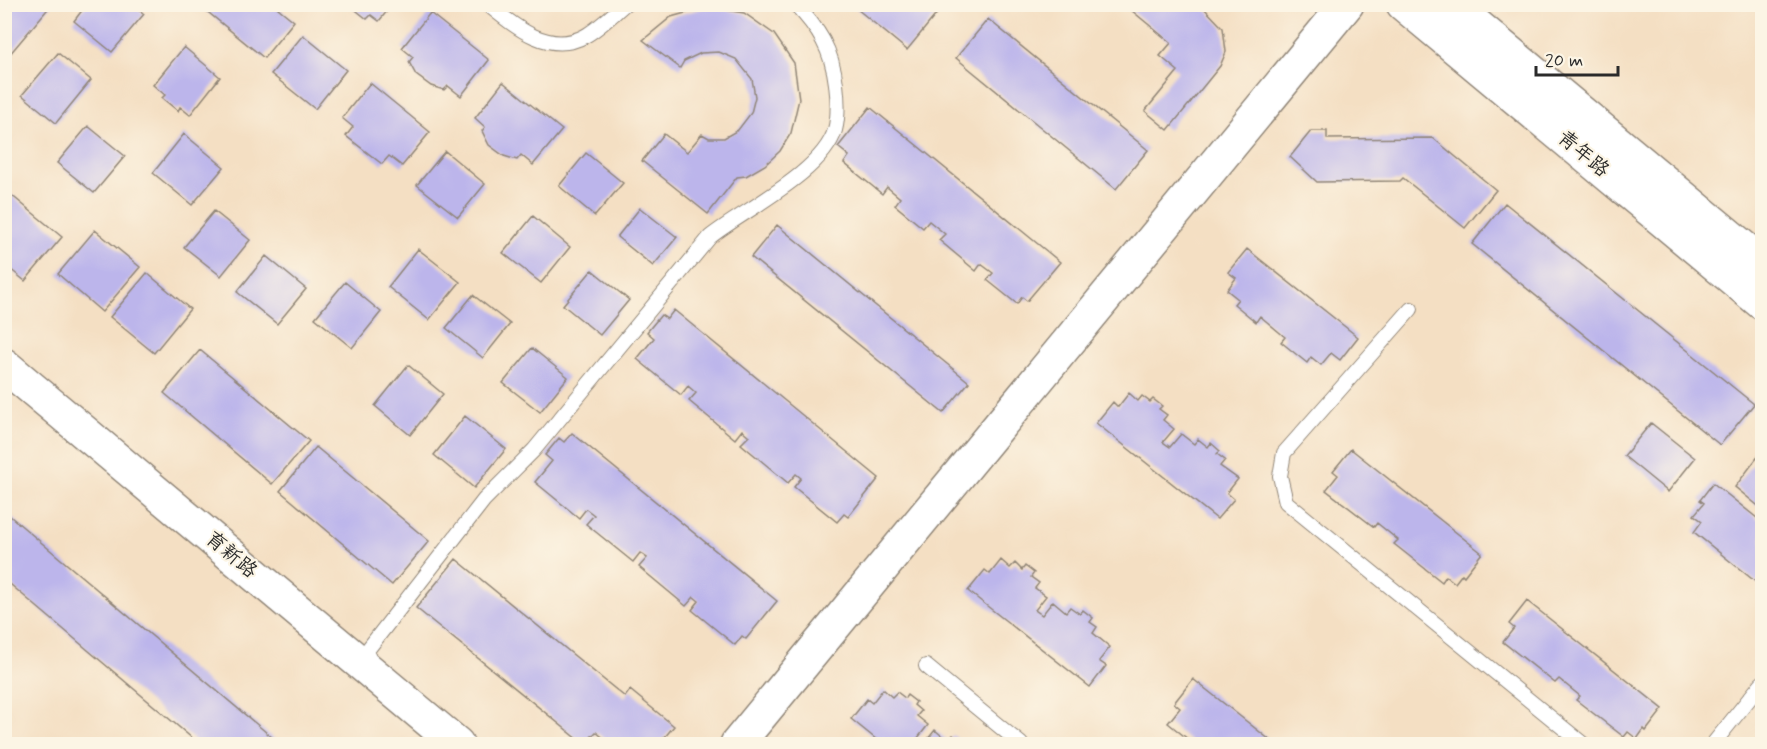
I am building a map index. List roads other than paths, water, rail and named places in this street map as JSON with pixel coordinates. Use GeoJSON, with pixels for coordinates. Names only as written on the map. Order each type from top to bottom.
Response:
{"type":"FeatureCollection","features":[{"type":"Feature","properties":{"kind":"street"},"geometry":{"type":"LineString","coordinates":[[737,744],[1347,4]]}},
{"type":"Feature","properties":{"kind":"street","name":"青年路"},"geometry":{"type":"LineString","coordinates":[[1402,4],[1762,303]]}},
{"type":"Feature","properties":{"kind":"street","name":"青年路"},"geometry":{"type":"LineString","coordinates":[[1451,4],[1762,263]]}},
{"type":"Feature","properties":{"kind":"street","name":"育新路"},"geometry":{"type":"LineString","coordinates":[[4,365],[457,744]]}},
{"type":"Feature","properties":{"kind":"lane"},"geometry":{"type":"LineString","coordinates":[[487,4],[536,39],[566,44],[586,36],[625,4]]}},
{"type":"Feature","properties":{"kind":"lane"},"geometry":{"type":"LineString","coordinates":[[358,662],[484,500],[534,450],[710,237],[736,217],[771,197],[820,156],[834,132],[838,106],[835,79],[830,51],[809,19],[795,4]]}},
{"type":"Feature","properties":{"kind":"lane"},"geometry":{"type":"LineString","coordinates":[[1411,309],[1284,453],[1280,476],[1286,502],[1583,744]]}},
{"type":"Feature","properties":{"kind":"lane"},"geometry":{"type":"LineString","coordinates":[[926,666],[1021,744]]}},
{"type":"Feature","properties":{"kind":"lane"},"geometry":{"type":"LineString","coordinates":[[1713,744],[1762,683]]}}]}
